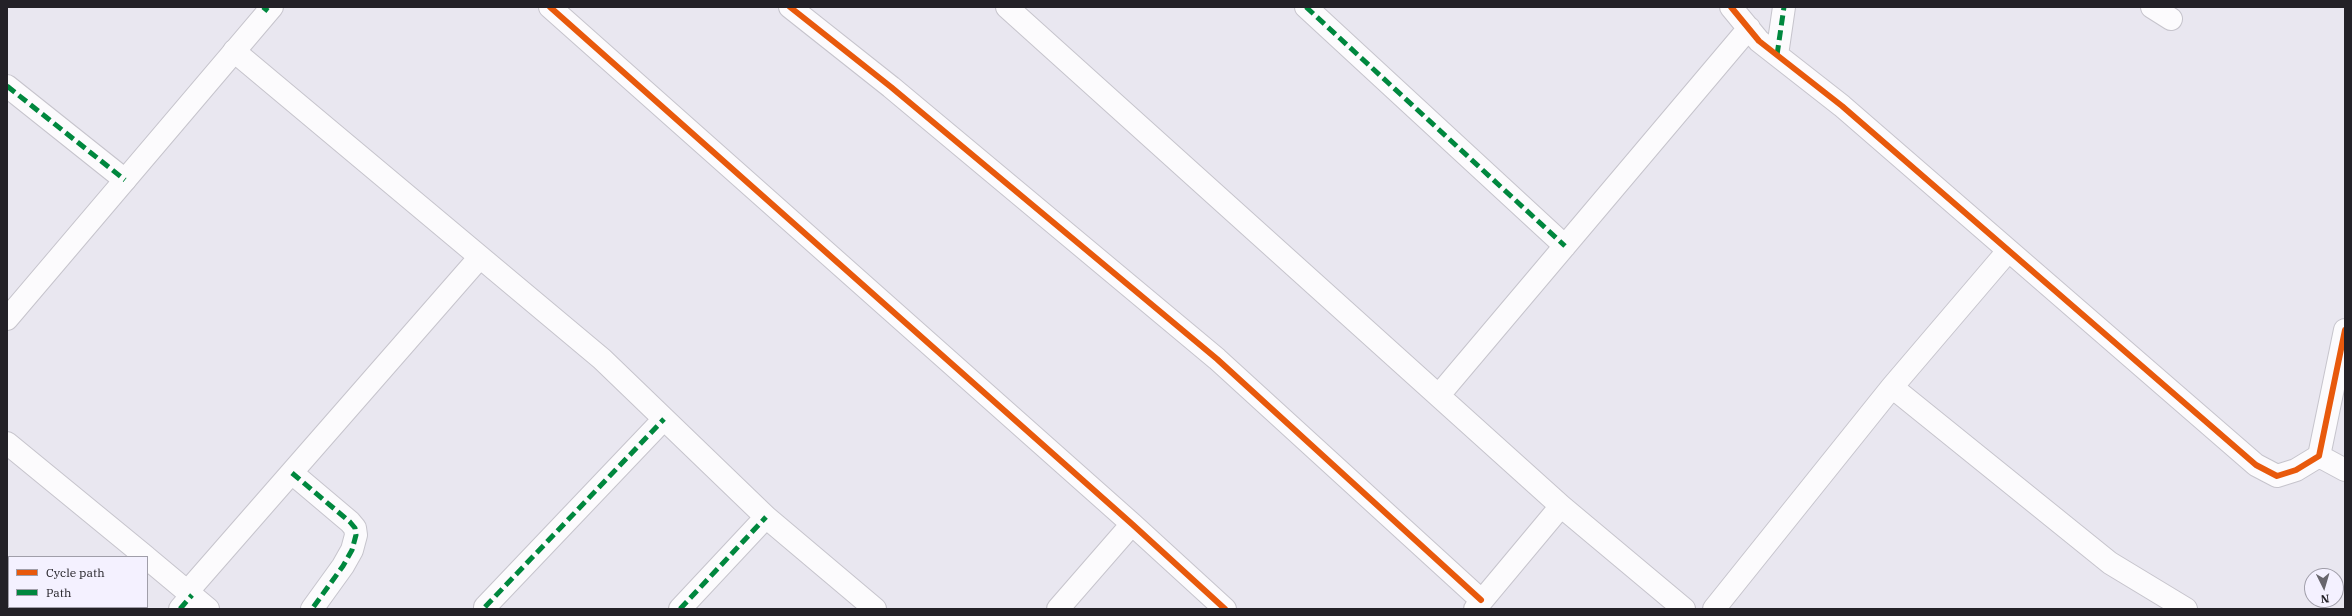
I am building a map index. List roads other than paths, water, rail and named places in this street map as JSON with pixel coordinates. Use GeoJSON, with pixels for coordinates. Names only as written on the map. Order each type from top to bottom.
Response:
{"type":"FeatureCollection","features":[{"type":"Feature","properties":{"kind":"street"},"geometry":{"type":"LineString","coordinates":[[790,7],[897,92],[1217,359],[1478,605],[1561,506]]}},
{"type":"Feature","properties":{"kind":"street"},"geometry":{"type":"LineString","coordinates":[[1007,7],[1561,506],[1684,609]]}},
{"type":"Feature","properties":{"kind":"street"},"geometry":{"type":"LineString","coordinates":[[1306,7],[1565,246]]}},
{"type":"Feature","properties":{"kind":"street"},"geometry":{"type":"LineString","coordinates":[[1731,7],[1759,41],[1842,106],[2256,465],[2276,476],[2296,470],[2319,456],[2345,330]]}},
{"type":"Feature","properties":{"kind":"street"},"geometry":{"type":"LineString","coordinates":[[1777,55],[1784,7]]}},
{"type":"Feature","properties":{"kind":"street"},"geometry":{"type":"LineString","coordinates":[[2152,7],[2171,19]]}},
{"type":"Feature","properties":{"kind":"street"},"geometry":{"type":"LineString","coordinates":[[7,319],[234,51],[268,8]]}},
{"type":"Feature","properties":{"kind":"street"},"geometry":{"type":"LineString","coordinates":[[559,10],[1225,609]]}},
{"type":"Feature","properties":{"kind":"street"},"geometry":{"type":"LineString","coordinates":[[1439,396],[1749,28]]}},
{"type":"Feature","properties":{"kind":"street"},"geometry":{"type":"LineString","coordinates":[[234,51],[602,359],[766,516],[875,609]]}},
{"type":"Feature","properties":{"kind":"street"},"geometry":{"type":"LineString","coordinates":[[7,86],[125,180]]}},
{"type":"Feature","properties":{"kind":"street"},"geometry":{"type":"LineString","coordinates":[[1714,609],[1892,387],[2008,251]]}},
{"type":"Feature","properties":{"kind":"street"},"geometry":{"type":"LineString","coordinates":[[148,560],[192,601],[292,472],[480,257]]}},
{"type":"Feature","properties":{"kind":"street"},"geometry":{"type":"LineString","coordinates":[[1892,387],[2110,563],[2186,609]]}},
{"type":"Feature","properties":{"kind":"street"},"geometry":{"type":"LineString","coordinates":[[485,607],[664,419]]}},
{"type":"Feature","properties":{"kind":"street"},"geometry":{"type":"LineString","coordinates":[[7,443],[144,556]]}},
{"type":"Feature","properties":{"kind":"street"},"geometry":{"type":"LineString","coordinates":[[2319,456],[2345,470]]}},
{"type":"Feature","properties":{"kind":"street"},"geometry":{"type":"LineString","coordinates":[[292,472],[355,528],[355,542],[343,566],[312,609]]}},
{"type":"Feature","properties":{"kind":"street"},"geometry":{"type":"LineString","coordinates":[[680,609],[766,516]]}},
{"type":"Feature","properties":{"kind":"street"},"geometry":{"type":"LineString","coordinates":[[1058,609],[1132,524]]}}]}
